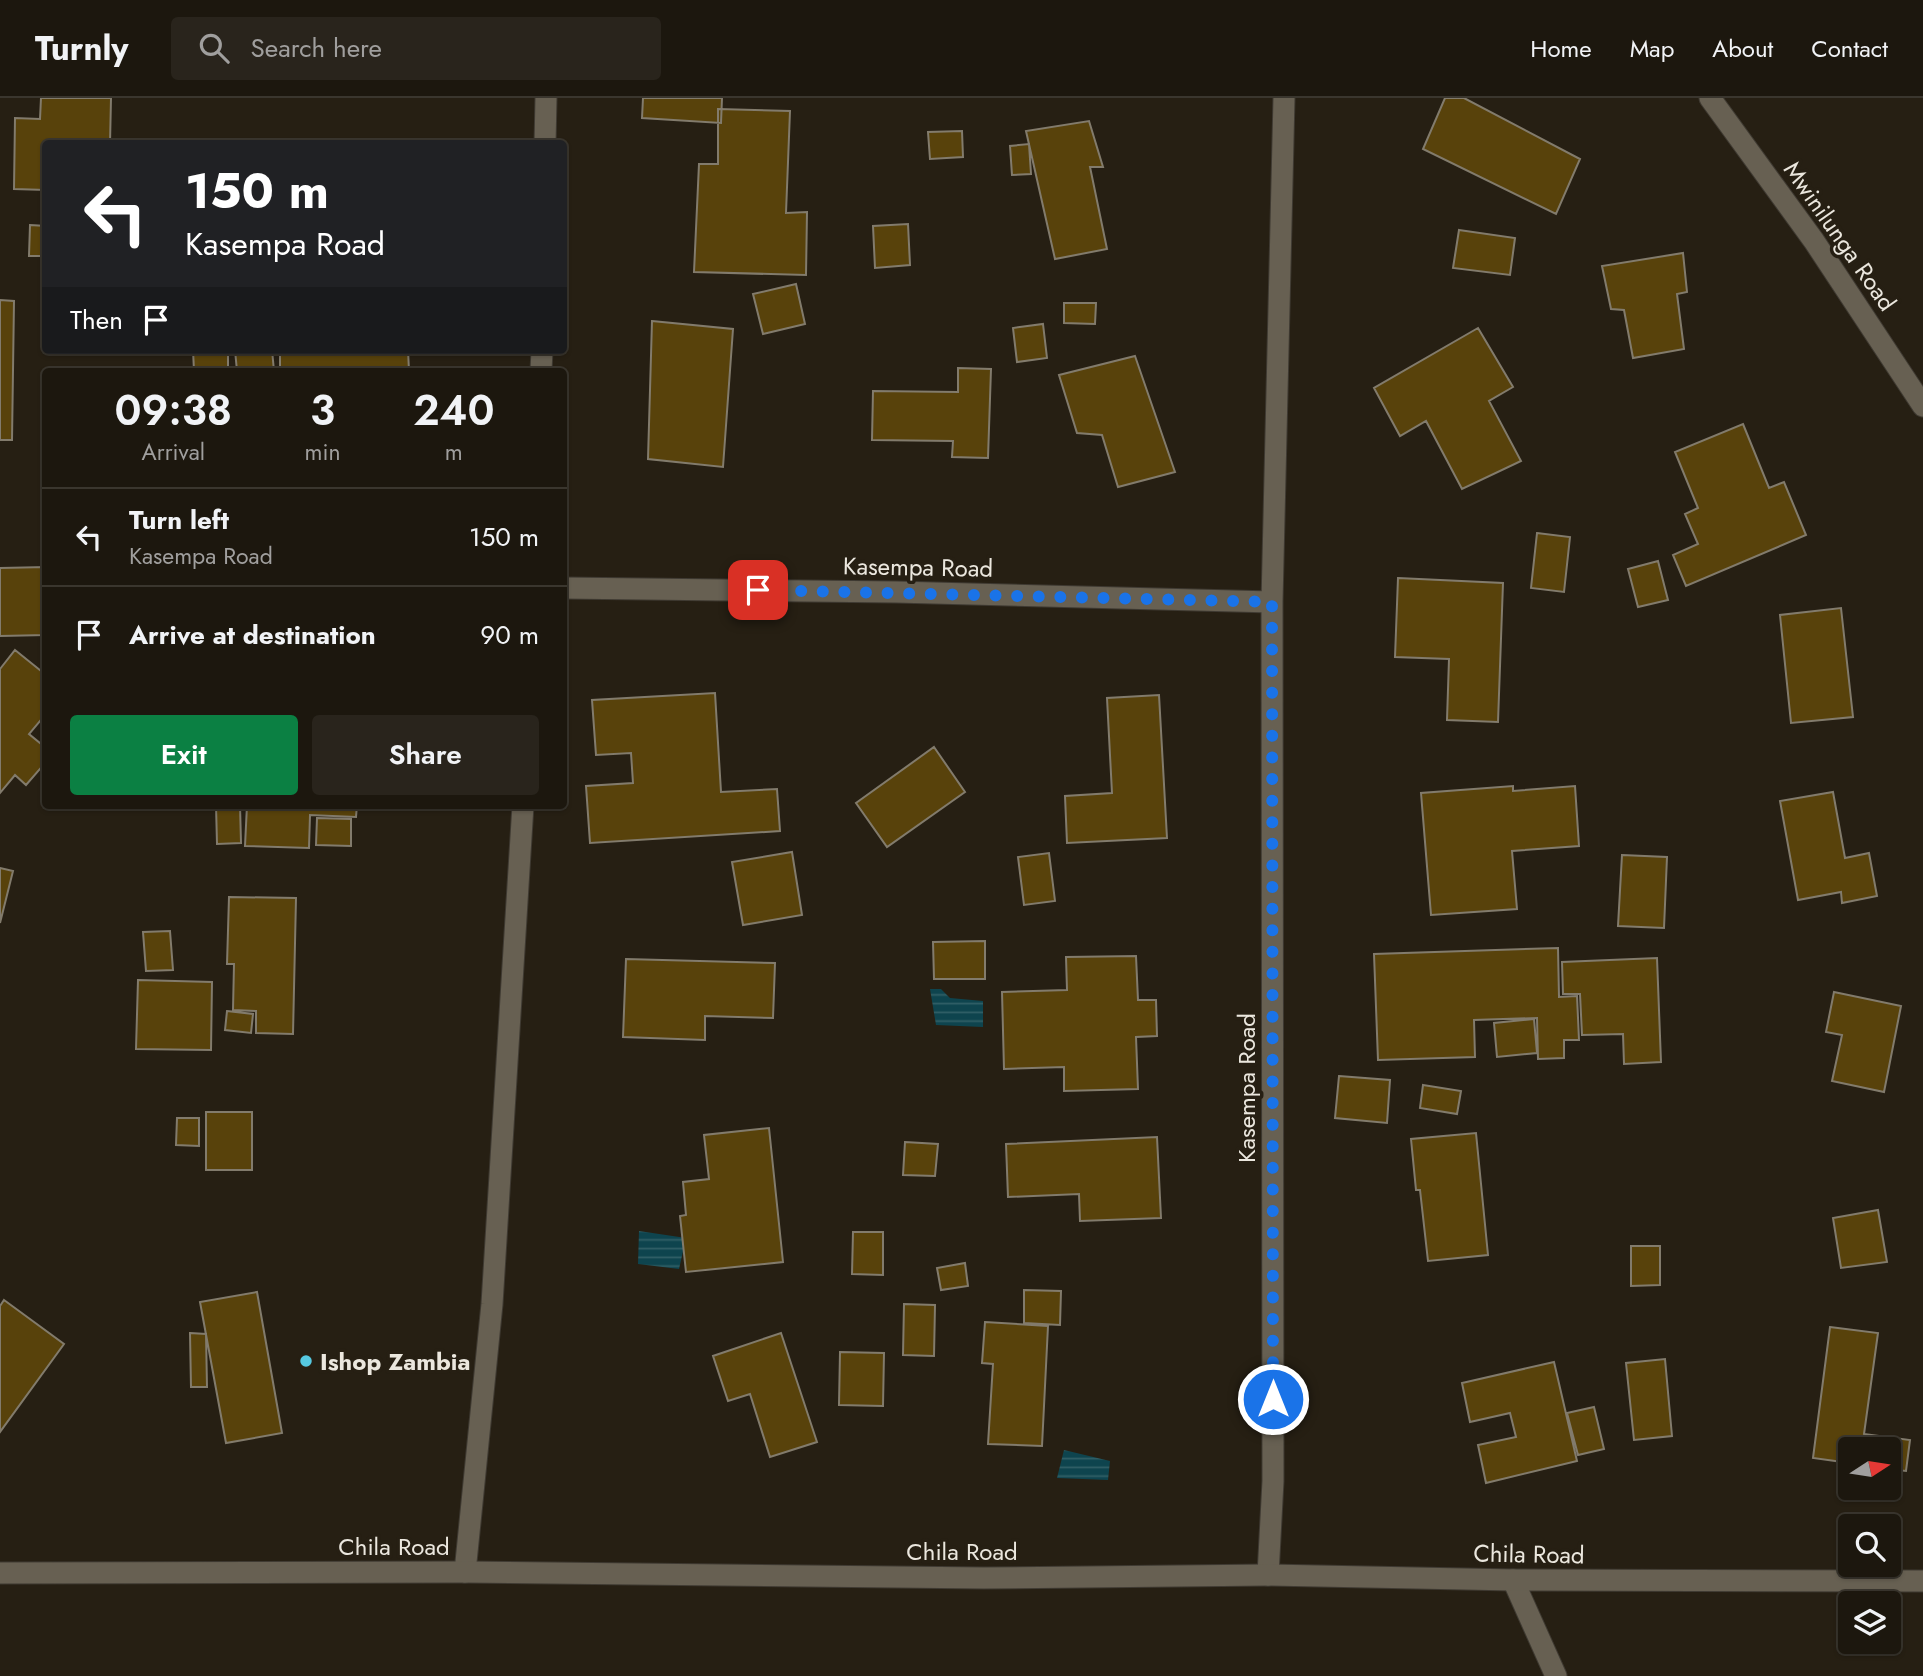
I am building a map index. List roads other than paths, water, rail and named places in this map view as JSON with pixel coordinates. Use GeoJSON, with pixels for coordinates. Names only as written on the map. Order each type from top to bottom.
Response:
{"type":"FeatureCollection","features":[{"type":"Feature","properties":{"kind":"street"},"geometry":{"type":"LineString","coordinates":[[545,140],[546,98]]}},
{"type":"Feature","properties":{"kind":"street","name":"Kasempa Road"},"geometry":{"type":"LineString","coordinates":[[1268,1574],[1273,1481],[1272,602],[1284,98]]}},
{"type":"Feature","properties":{"kind":"street","name":"Mwinilunga Road"},"geometry":{"type":"LineString","coordinates":[[1710,98],[1814,241],[1923,406]]}},
{"type":"Feature","properties":{"kind":"street","name":"Kasempa Road"},"geometry":{"type":"LineString","coordinates":[[567,588],[896,592],[1272,602]]}},
{"type":"Feature","properties":{"kind":"street"},"geometry":{"type":"LineString","coordinates":[[465,1572],[492,1304],[523,809]]}},
{"type":"Feature","properties":{"kind":"street","name":"Chila Road"},"geometry":{"type":"LineString","coordinates":[[0,1573],[465,1572],[984,1578],[1268,1574],[1513,1580],[1923,1581]]}},
{"type":"Feature","properties":{"kind":"street"},"geometry":{"type":"LineString","coordinates":[[1513,1580],[1556,1676]]}},
{"type":"Feature","properties":{"kind":"water"},"geometry":{"type":"Polygon","coordinates":[[[930,989],[941,989],[950,998],[983,1001],[983,1027],[936,1025],[930,989]]]}},
{"type":"Feature","properties":{"kind":"water"},"geometry":{"type":"Polygon","coordinates":[[[639,1231],[686,1238],[679,1269],[638,1264],[639,1231]]]}},
{"type":"Feature","properties":{"kind":"water"},"geometry":{"type":"Polygon","coordinates":[[[1064,1450],[1110,1461],[1108,1480],[1057,1478],[1064,1450]]]}},
{"type":"Feature","properties":{"kind":"place","name":"Ishop Zambia"},"geometry":{"type":"Point","coordinates":[306,1361]}}]}
